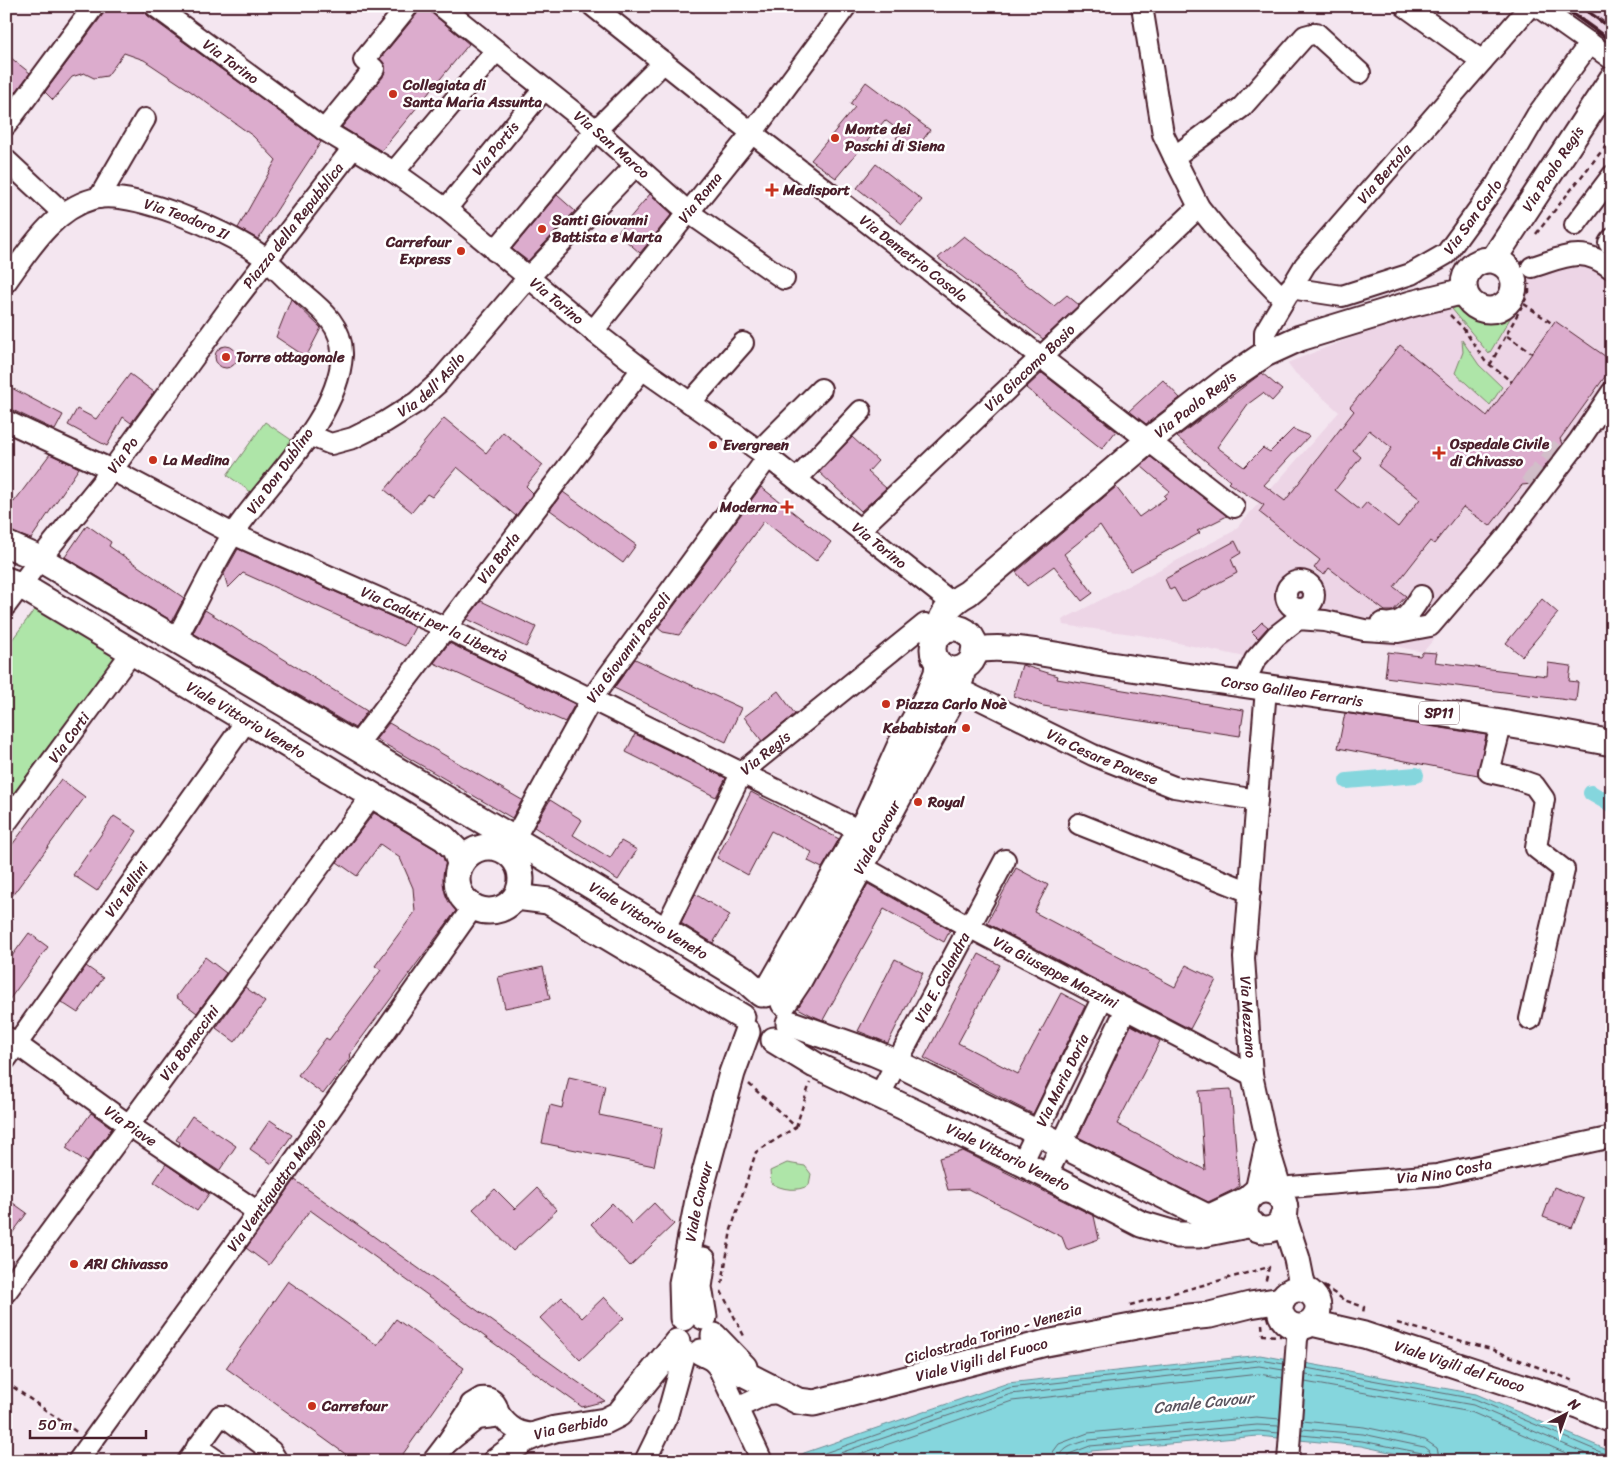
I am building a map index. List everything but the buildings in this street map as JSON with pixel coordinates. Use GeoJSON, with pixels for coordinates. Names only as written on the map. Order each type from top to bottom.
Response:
{"type":"FeatureCollection","features":[{"type":"Feature","properties":{"kind":"main road","name":"Via Paolo Regis"},"geometry":{"type":"LineString","coordinates":[[1493,260],[1592,106],[1612,79]]}},
{"type":"Feature","properties":{"kind":"main road"},"geometry":{"type":"LineString","coordinates":[[1484,259],[1493,260],[1507,267],[1514,283],[1510,299],[1504,305],[1488,310],[1480,309],[1467,298],[1464,291],[1465,274],[1470,267],[1484,259]]}},
{"type":"Feature","properties":{"kind":"main road","name":"Via Paolo Regis"},"geometry":{"type":"LineString","coordinates":[[960,598],[1148,441],[1228,379],[1265,354],[1300,338],[1464,291]]}},
{"type":"Feature","properties":{"kind":"main road"},"geometry":{"type":"LineString","coordinates":[[6,544],[40,558],[485,822],[515,850],[522,881],[516,897],[510,904],[492,911],[473,907],[465,900],[458,887],[457,872],[460,863],[472,851],[479,848],[495,847],[515,850]]}},
{"type":"Feature","properties":{"kind":"main road","name":"Viale Vittorio Veneto"},"geometry":{"type":"LineString","coordinates":[[11,590],[132,652],[444,838],[455,850],[460,863]]}},
{"type":"Feature","properties":{"kind":"main road"},"geometry":{"type":"LineString","coordinates":[[960,598],[965,609],[966,661]]}},
{"type":"Feature","properties":{"kind":"main road","name":"Viale Cavour"},"geometry":{"type":"LineString","coordinates":[[696,1339],[682,1283],[698,1195],[732,1073],[766,1018],[860,831],[901,744],[928,695],[937,673],[938,662],[933,652],[935,640],[932,629],[960,598]]}},
{"type":"Feature","properties":{"kind":"main road"},"geometry":{"type":"LineString","coordinates":[[932,629],[945,631],[958,629],[966,661]]}},
{"type":"Feature","properties":{"kind":"main road","name":"Corso Galileo Ferraris"},"geometry":{"type":"LineString","coordinates":[[966,661],[982,648],[992,647],[1502,722],[1612,743]]}},
{"type":"Feature","properties":{"kind":"main road"},"geometry":{"type":"LineString","coordinates":[[938,662],[949,670],[966,661]]}},
{"type":"Feature","properties":{"kind":"main road","name":"Viale Cavour"},"geometry":{"type":"LineString","coordinates":[[696,1339],[699,1287],[714,1198],[743,1079],[766,1018],[798,982],[861,866],[966,661]]}},
{"type":"Feature","properties":{"kind":"main road","name":"Viale Vittorio Veneto"},"geometry":{"type":"LineString","coordinates":[[515,850],[665,929],[743,978],[766,1018],[815,1065],[880,1094],[1047,1175],[1141,1224],[1178,1234],[1198,1235],[1263,1209]]}},
{"type":"Feature","properties":{"kind":"main road","name":"Viale Vittorio Veneto"},"geometry":{"type":"LineString","coordinates":[[516,897],[548,901],[766,1018],[896,1062],[1205,1216],[1263,1209]]}},
{"type":"Feature","properties":{"kind":"main road"},"geometry":{"type":"LineString","coordinates":[[1263,1209],[1297,1259],[1293,1311]]}},
{"type":"Feature","properties":{"kind":"main road","name":"Viale Vigili del Fuoco"},"geometry":{"type":"LineString","coordinates":[[696,1339],[755,1396],[814,1403],[1046,1343],[1178,1318],[1293,1311],[1367,1325],[1612,1420]]}},
{"type":"Feature","properties":{"kind":"main road","name":"Via Gerbido"},"geometry":{"type":"LineString","coordinates":[[499,1458],[524,1440],[538,1434],[555,1429],[605,1421],[619,1414],[696,1339]]}},
{"type":"Feature","properties":{"kind":"street"},"geometry":{"type":"LineString","coordinates":[[6,125],[94,6]]}},
{"type":"Feature","properties":{"kind":"street"},"geometry":{"type":"LineString","coordinates":[[324,130],[374,69],[364,60],[408,6]]}},
{"type":"Feature","properties":{"kind":"street","name":"Via San Marco"},"geometry":{"type":"LineString","coordinates":[[441,6],[596,130],[688,212],[784,279]]}},
{"type":"Feature","properties":{"kind":"street","name":"Via Demetrio Cosola"},"geometry":{"type":"LineString","coordinates":[[593,6],[1234,508]]}},
{"type":"Feature","properties":{"kind":"street","name":"Via Roma"},"geometry":{"type":"LineString","coordinates":[[593,332],[752,132],[846,6]]}},
{"type":"Feature","properties":{"kind":"street"},"geometry":{"type":"LineString","coordinates":[[1142,6],[1164,134],[1199,207],[1221,234],[1287,294]]}},
{"type":"Feature","properties":{"kind":"street"},"geometry":{"type":"LineString","coordinates":[[1405,6],[1482,61]]}},
{"type":"Feature","properties":{"kind":"street","name":"Via Bertola"},"geometry":{"type":"LineString","coordinates":[[1265,354],[1265,332],[1305,265],[1530,6]]}},
{"type":"Feature","properties":{"kind":"street"},"geometry":{"type":"LineString","coordinates":[[1537,6],[1612,59]]}},
{"type":"Feature","properties":{"kind":"street","name":"Via Torino"},"geometry":{"type":"LineString","coordinates":[[161,8],[324,130],[394,172],[446,209],[593,332],[642,369],[764,454],[860,529],[960,598]]}},
{"type":"Feature","properties":{"kind":"street"},"geometry":{"type":"LineString","coordinates":[[1174,157],[1242,107],[1305,36],[1316,33],[1360,73]]}},
{"type":"Feature","properties":{"kind":"street","name":"Via San Carlo"},"geometry":{"type":"LineString","coordinates":[[1287,294],[1342,296],[1411,274],[1446,254],[1496,185],[1537,115],[1590,43]]}},
{"type":"Feature","properties":{"kind":"street"},"geometry":{"type":"LineString","coordinates":[[394,172],[496,51]]}},
{"type":"Feature","properties":{"kind":"street"},"geometry":{"type":"LineString","coordinates":[[495,251],[596,130],[664,62]]}},
{"type":"Feature","properties":{"kind":"street","name":"Via Portis"},"geometry":{"type":"LineString","coordinates":[[446,209],[544,89]]}},
{"type":"Feature","properties":{"kind":"street"},"geometry":{"type":"LineString","coordinates":[[99,198],[144,119]]}},
{"type":"Feature","properties":{"kind":"street","name":"Piazza della Repubblica"},"geometry":{"type":"LineString","coordinates":[[234,302],[352,148]]}},
{"type":"Feature","properties":{"kind":"street"},"geometry":{"type":"LineString","coordinates":[[6,160],[63,214]]}},
{"type":"Feature","properties":{"kind":"street","name":"Via dell'Asilo"},"geometry":{"type":"LineString","coordinates":[[310,434],[331,444],[353,438],[385,422],[417,402],[438,383],[527,278],[636,165]]}},
{"type":"Feature","properties":{"kind":"street"},"geometry":{"type":"LineString","coordinates":[[1574,225],[1612,176]]}},
{"type":"Feature","properties":{"kind":"street","name":"Via Teodoro II"},"geometry":{"type":"LineString","coordinates":[[6,282],[58,217],[77,205],[109,196],[126,198],[162,210],[234,239],[267,260]]}},
{"type":"Feature","properties":{"kind":"street","name":"Via Giacomo Bosio"},"geometry":{"type":"LineString","coordinates":[[860,529],[1199,207]]}},
{"type":"Feature","properties":{"kind":"street"},"geometry":{"type":"LineString","coordinates":[[1612,239],[1608,243],[1612,246]]}},
{"type":"Feature","properties":{"kind":"street"},"geometry":{"type":"LineString","coordinates":[[1532,267],[1569,256],[1586,254],[1600,260],[1612,269]]}},
{"type":"Feature","properties":{"kind":"street","name":"Via Don Dublino"},"geometry":{"type":"LineString","coordinates":[[176,639],[233,534],[310,434],[332,392],[340,366],[341,342],[337,327],[327,314],[267,260]]}},
{"type":"Feature","properties":{"kind":"street","name":"Via Po"},"geometry":{"type":"LineString","coordinates":[[11,590],[40,558],[112,470],[234,302]]}},
{"type":"Feature","properties":{"kind":"street"},"geometry":{"type":"LineString","coordinates":[[690,403],[743,343]]}},
{"type":"Feature","properties":{"kind":"street","name":"Via Borla"},"geometry":{"type":"LineString","coordinates":[[356,746],[444,627],[642,369]]}},
{"type":"Feature","properties":{"kind":"street","name":"Via Giovanni Pascoli"},"geometry":{"type":"LineString","coordinates":[[515,850],[592,698],[764,454],[821,389]]}},
{"type":"Feature","properties":{"kind":"street"},"geometry":{"type":"LineString","coordinates":[[1254,660],[1276,636],[1298,619],[1325,621],[1364,630],[1398,632],[1430,626],[1507,536],[1571,443],[1612,392]]}},
{"type":"Feature","properties":{"kind":"street"},"geometry":{"type":"LineString","coordinates":[[796,479],[861,411]]}},
{"type":"Feature","properties":{"kind":"street","name":"Via Caduti per la Libertà"},"geometry":{"type":"LineString","coordinates":[[6,421],[112,470],[233,534],[444,627],[592,698],[860,831]]}},
{"type":"Feature","properties":{"kind":"street"},"geometry":{"type":"LineString","coordinates":[[1507,536],[1529,485]]}},
{"type":"Feature","properties":{"kind":"street","name":"Via Mezzano"},"geometry":{"type":"LineString","coordinates":[[1263,1209],[1279,1182],[1266,1140],[1252,1075],[1244,958],[1257,800],[1254,660],[1259,640],[1301,605],[1359,620],[1392,625],[1406,618],[1422,596]]}},
{"type":"Feature","properties":{"kind":"street","name":"Via Regis"},"geometry":{"type":"LineString","coordinates":[[665,929],[742,772],[932,629]]}},
{"type":"Feature","properties":{"kind":"street","name":"Via Corti"},"geometry":{"type":"LineString","coordinates":[[6,823],[132,652]]}},
{"type":"Feature","properties":{"kind":"street","name":"Via Cesare Pavese"},"geometry":{"type":"LineString","coordinates":[[966,661],[1093,755],[1174,787],[1257,800]]}},
{"type":"Feature","properties":{"kind":"street","name":"Via Tellini"},"geometry":{"type":"LineString","coordinates":[[10,1047],[247,720]]}},
{"type":"Feature","properties":{"kind":"street"},"geometry":{"type":"LineString","coordinates":[[1502,722],[1489,772],[1511,777],[1534,786],[1544,799],[1536,848],[1564,870],[1530,1019]]}},
{"type":"Feature","properties":{"kind":"street","name":"Via Bonaccini"},"geometry":{"type":"LineString","coordinates":[[6,1292],[372,795]]}},
{"type":"Feature","properties":{"kind":"street"},"geometry":{"type":"LineString","coordinates":[[1079,824],[1250,892]]}},
{"type":"Feature","properties":{"kind":"street","name":"Via E. Calandra"},"geometry":{"type":"LineString","coordinates":[[880,1094],[1004,860]]}},
{"type":"Feature","properties":{"kind":"street","name":"Via Giuseppe Mazzini"},"geometry":{"type":"LineString","coordinates":[[861,866],[968,926],[1252,1075]]}},
{"type":"Feature","properties":{"kind":"street","name":"Via Ventiquattro Maggio"},"geometry":{"type":"LineString","coordinates":[[78,1461],[258,1212],[473,907]]}},
{"type":"Feature","properties":{"kind":"street","name":"Via Maria Doria"},"geometry":{"type":"LineString","coordinates":[[1022,1163],[1103,997]]}},
{"type":"Feature","properties":{"kind":"street","name":"Via Maria Doria"},"geometry":{"type":"LineString","coordinates":[[1047,1175],[1126,1009]]}},
{"type":"Feature","properties":{"kind":"street","name":"Via Piave"},"geometry":{"type":"LineString","coordinates":[[10,1047],[258,1212]]}},
{"type":"Feature","properties":{"kind":"street","name":"Via Nino Costa"},"geometry":{"type":"LineString","coordinates":[[1263,1209],[1290,1188],[1437,1175],[1612,1138]]}},
{"type":"Feature","properties":{"kind":"street"},"geometry":{"type":"LineString","coordinates":[[1288,1461],[1293,1311]]}},
{"type":"Feature","properties":{"kind":"street"},"geometry":{"type":"LineString","coordinates":[[696,1339],[718,1367],[755,1396],[762,1461]]}},
{"type":"Feature","properties":{"kind":"street"},"geometry":{"type":"LineString","coordinates":[[644,1461],[667,1416],[696,1339]]}},
{"type":"Feature","properties":{"kind":"street"},"geometry":{"type":"LineString","coordinates":[[484,1415],[504,1421],[518,1432],[538,1434]]}},
{"type":"Feature","properties":{"kind":"street"},"geometry":{"type":"LineString","coordinates":[[433,1461],[446,1444],[484,1415]]}},
{"type":"Feature","properties":{"kind":"street"},"geometry":{"type":"LineString","coordinates":[[484,1415],[498,1425],[503,1435],[499,1458]]}},
{"type":"Feature","properties":{"kind":"street"},"geometry":{"type":"LineString","coordinates":[[217,1461],[192,1454],[220,1416],[224,1416],[271,1450],[278,1461]]}},
{"type":"Feature","properties":{"kind":"path"},"geometry":{"type":"LineString","coordinates":[[1432,299],[1463,328],[1485,361],[1512,382]]}},
{"type":"Feature","properties":{"kind":"path"},"geometry":{"type":"LineString","coordinates":[[1524,304],[1553,324]]}},
{"type":"Feature","properties":{"kind":"path"},"geometry":{"type":"LineString","coordinates":[[1507,336],[1532,353]]}},
{"type":"Feature","properties":{"kind":"path"},"geometry":{"type":"LineString","coordinates":[[743,1079],[796,1127],[756,1152],[731,1230],[720,1290],[747,1342]]}},
{"type":"Feature","properties":{"kind":"path"},"geometry":{"type":"LineString","coordinates":[[1121,1308],[1269,1267],[1293,1311],[1287,1336],[1262,1335],[1293,1311],[1344,1300],[1364,1307],[1363,1312],[1367,1325]]}},
{"type":"Feature","properties":{"kind":"path"},"geometry":{"type":"LineString","coordinates":[[1389,1321],[1491,1349],[1577,1383]]}},
{"type":"Feature","properties":{"kind":"path"},"geometry":{"type":"LineString","coordinates":[[6,1382],[91,1443]]}},
{"type":"Feature","properties":{"kind":"shaded area"},"geometry":{"type":"Polygon","coordinates":[[[1552,6],[1612,6],[1612,50],[1552,6]]]}},
{"type":"Feature","properties":{"kind":"shaded area","name":"Ospedale Civile di Chivasso"},"geometry":{"type":"Polygon","coordinates":[[[1526,261],[1612,266],[1612,405],[1539,501],[1539,517],[1423,652],[1318,630],[1302,630],[1269,662],[1140,635],[1063,625],[1062,620],[1234,531],[1339,412],[1293,371],[1287,363],[1417,312],[1459,301],[1483,314],[1494,314],[1507,307],[1514,300],[1517,287],[1530,273],[1526,261]]]}},
{"type":"Feature","properties":{"kind":"green space"},"geometry":{"type":"Polygon","coordinates":[[[1523,281],[1525,293],[1489,354],[1452,309],[1460,306],[1483,317],[1495,317],[1509,310],[1517,301],[1523,281]]]}},
{"type":"Feature","properties":{"kind":"green space"},"geometry":{"type":"Polygon","coordinates":[[[1462,340],[1479,365],[1502,387],[1490,405],[1455,373],[1463,352],[1462,340]]]}},
{"type":"Feature","properties":{"kind":"green space"},"geometry":{"type":"Polygon","coordinates":[[[265,422],[293,441],[255,495],[227,475],[265,422]]]}},
{"type":"Feature","properties":{"kind":"green space"},"geometry":{"type":"Polygon","coordinates":[[[40,602],[122,648],[6,803],[6,648],[40,602]]]}},
{"type":"Feature","properties":{"kind":"green space"},"geometry":{"type":"Polygon","coordinates":[[[787,1163],[805,1166],[811,1174],[809,1185],[800,1189],[790,1189],[771,1183],[770,1171],[787,1163]]]}},
{"type":"Feature","properties":{"kind":"water","name":"Canale Cavour"},"geometry":{"type":"Polygon","coordinates":[[[1260,1355],[1476,1394],[1612,1452],[1612,1461],[1432,1461],[1361,1446],[1258,1436],[1091,1451],[1064,1461],[793,1461],[804,1453],[1008,1383],[1260,1355]]]}},
{"type":"Feature","properties":{"kind":"waterway"},"geometry":{"type":"LineString","coordinates":[[1347,781],[1416,775]]}},
{"type":"Feature","properties":{"kind":"waterway"},"geometry":{"type":"LineString","coordinates":[[1591,793],[1612,805]]}},
{"type":"Feature","properties":{"kind":"tunnel"},"geometry":{"type":"LineString","coordinates":[[1529,485],[1562,446]]}},
{"type":"Feature","properties":{"kind":"railway"},"geometry":{"type":"LineString","coordinates":[[1562,6],[1612,42]]}},
{"type":"Feature","properties":{"kind":"railway"},"geometry":{"type":"LineString","coordinates":[[1580,6],[1612,29]]}},
{"type":"Feature","properties":{"kind":"railway"},"geometry":{"type":"LineString","coordinates":[[1603,6],[1612,13]]}},
{"type":"Feature","properties":{"kind":"place","name":"Collegiata di Santa Maria Assunta"},"geometry":{"type":"Point","coordinates":[393,94]}},
{"type":"Feature","properties":{"kind":"place","name":"Monte dei Paschi di Siena"},"geometry":{"type":"Point","coordinates":[835,138]}},
{"type":"Feature","properties":{"kind":"place","name":"Medisport"},"geometry":{"type":"Point","coordinates":[772,190]}},
{"type":"Feature","properties":{"kind":"place","name":"Santi Giovanni Battista e Marta"},"geometry":{"type":"Point","coordinates":[542,229]}},
{"type":"Feature","properties":{"kind":"place","name":"Carrefour Express"},"geometry":{"type":"Point","coordinates":[461,251]}},
{"type":"Feature","properties":{"kind":"place","name":"Torre ottagonale"},"geometry":{"type":"Point","coordinates":[226,357]}},
{"type":"Feature","properties":{"kind":"place","name":"Evergreen"},"geometry":{"type":"Point","coordinates":[713,445]}},
{"type":"Feature","properties":{"kind":"place","name":"Ospedale Civile di Chivasso"},"geometry":{"type":"Point","coordinates":[1439,453]}},
{"type":"Feature","properties":{"kind":"place","name":"La Medina"},"geometry":{"type":"Point","coordinates":[153,460]}},
{"type":"Feature","properties":{"kind":"place","name":"Moderna"},"geometry":{"type":"Point","coordinates":[787,507]}},
{"type":"Feature","properties":{"kind":"place","name":"Piazza Carlo Noè"},"geometry":{"type":"Point","coordinates":[886,704]}},
{"type":"Feature","properties":{"kind":"place","name":"Kebabistan"},"geometry":{"type":"Point","coordinates":[966,728]}},
{"type":"Feature","properties":{"kind":"place","name":"Royal"},"geometry":{"type":"Point","coordinates":[918,802]}},
{"type":"Feature","properties":{"kind":"place","name":"ARI Chivasso"},"geometry":{"type":"Point","coordinates":[74,1264]}},
{"type":"Feature","properties":{"kind":"place","name":"Carrefour"},"geometry":{"type":"Point","coordinates":[312,1406]}}]}
